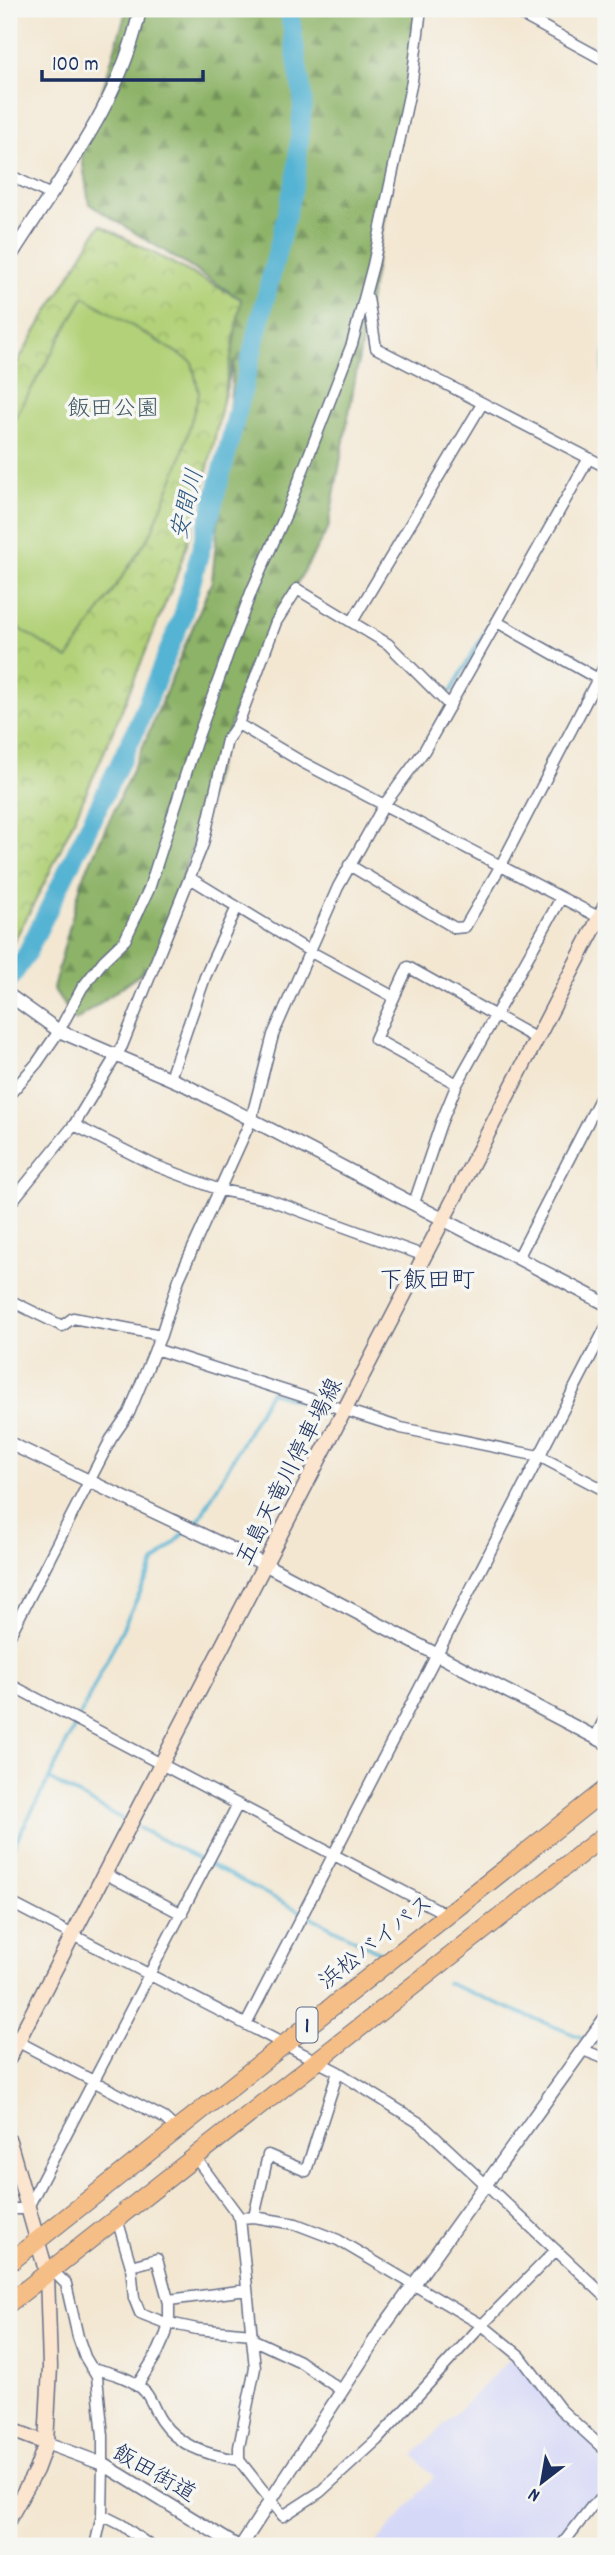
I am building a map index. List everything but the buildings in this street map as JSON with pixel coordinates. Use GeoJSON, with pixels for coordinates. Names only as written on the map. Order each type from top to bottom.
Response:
{"type":"FeatureCollection","features":[{"type":"Feature","properties":{"kind":"highway","name":"浜松バイパス"},"geometry":{"type":"LineString","coordinates":[[9,2263],[606,1789]]}},
{"type":"Feature","properties":{"kind":"highway","name":"1"},"geometry":{"type":"LineString","coordinates":[[9,2303],[606,1835]]}},
{"type":"Feature","properties":{"kind":"main road","name":"五島天竜川停車場線"},"geometry":{"type":"LineString","coordinates":[[9,2058],[12,2039],[72,1934],[604,914]]}},
{"type":"Feature","properties":{"kind":"main road"},"geometry":{"type":"LineString","coordinates":[[9,2141],[36,2240],[49,2272],[50,2367],[46,2443],[36,2470],[9,2519]]}},
{"type":"Feature","properties":{"kind":"main road"},"geometry":{"type":"LineString","coordinates":[[9,2429],[46,2443]]}},
{"type":"Feature","properties":{"kind":"street"},"geometry":{"type":"LineString","coordinates":[[9,259],[93,128],[115,84],[137,25],[140,9]]}},
{"type":"Feature","properties":{"kind":"street"},"geometry":{"type":"LineString","coordinates":[[9,1095],[37,1063],[82,988],[104,960],[125,940],[149,889],[196,742],[252,590],[286,514],[352,344],[367,292],[412,81],[421,9]]}},
{"type":"Feature","properties":{"kind":"street"},"geometry":{"type":"LineString","coordinates":[[511,9],[606,61]]}},
{"type":"Feature","properties":{"kind":"street"},"geometry":{"type":"LineString","coordinates":[[9,175],[49,194]]}},
{"type":"Feature","properties":{"kind":"street"},"geometry":{"type":"LineString","coordinates":[[367,292],[376,348],[606,467]]}},
{"type":"Feature","properties":{"kind":"street"},"geometry":{"type":"LineString","coordinates":[[352,622],[482,404]]}},
{"type":"Feature","properties":{"kind":"street"},"geometry":{"type":"LineString","coordinates":[[9,1637],[111,1439],[129,1413],[180,1279],[251,1120],[273,1035],[338,887],[384,805],[424,751],[589,458]]}},
{"type":"Feature","properties":{"kind":"street"},"geometry":{"type":"LineString","coordinates":[[9,1205],[74,1125],[117,1055],[204,844],[227,740],[238,724],[276,622],[297,589],[388,644],[450,706]]}},
{"type":"Feature","properties":{"kind":"street"},"geometry":{"type":"LineString","coordinates":[[497,622],[598,679]]}},
{"type":"Feature","properties":{"kind":"street"},"geometry":{"type":"LineString","coordinates":[[349,865],[455,928],[465,927],[500,867],[606,663]]}},
{"type":"Feature","properties":{"kind":"street"},"geometry":{"type":"LineString","coordinates":[[238,724],[302,762],[500,867],[561,898],[604,914]]}},
{"type":"Feature","properties":{"kind":"street"},"geometry":{"type":"LineString","coordinates":[[190,878],[311,952],[394,997]]}},
{"type":"Feature","properties":{"kind":"street"},"geometry":{"type":"LineString","coordinates":[[414,1203],[440,1124],[457,1084],[561,898]]}},
{"type":"Feature","properties":{"kind":"street"},"geometry":{"type":"LineString","coordinates":[[170,1078],[205,977],[237,907]]}},
{"type":"Feature","properties":{"kind":"street"},"geometry":{"type":"LineString","coordinates":[[457,1084],[374,1039],[408,967],[537,1039]]}},
{"type":"Feature","properties":{"kind":"street"},"geometry":{"type":"LineString","coordinates":[[9,995],[55,1029],[170,1078],[606,1304]]}},
{"type":"Feature","properties":{"kind":"street"},"geometry":{"type":"LineString","coordinates":[[518,1258],[606,1087]]}},
{"type":"Feature","properties":{"kind":"street"},"geometry":{"type":"LineString","coordinates":[[74,1125],[154,1165],[220,1190],[267,1199],[425,1255]]}},
{"type":"Feature","properties":{"kind":"street"},"geometry":{"type":"LineString","coordinates":[[9,1300],[62,1326],[73,1318],[160,1335]]}},
{"type":"Feature","properties":{"kind":"street"},"geometry":{"type":"LineString","coordinates":[[246,2024],[606,1327]]}},
{"type":"Feature","properties":{"kind":"street"},"geometry":{"type":"LineString","coordinates":[[155,1349],[401,1428],[539,1456],[606,1491]]}},
{"type":"Feature","properties":{"kind":"street"},"geometry":{"type":"LineString","coordinates":[[9,1443],[266,1564],[601,1740],[606,1716]]}},
{"type":"Feature","properties":{"kind":"street"},"geometry":{"type":"LineString","coordinates":[[9,1684],[448,1915]]}},
{"type":"Feature","properties":{"kind":"street"},"geometry":{"type":"LineString","coordinates":[[9,2209],[27,2209],[238,1804]]}},
{"type":"Feature","properties":{"kind":"street"},"geometry":{"type":"LineString","coordinates":[[104,1873],[182,1914]]}},
{"type":"Feature","properties":{"kind":"street"},"geometry":{"type":"LineString","coordinates":[[9,1902],[338,2072],[421,2124],[606,2297]]}},
{"type":"Feature","properties":{"kind":"street"},"geometry":{"type":"LineString","coordinates":[[239,2546],[414,2284],[606,2017]]}},
{"type":"Feature","properties":{"kind":"street"},"geometry":{"type":"LineString","coordinates":[[12,2039],[164,2118],[176,2129]]}},
{"type":"Feature","properties":{"kind":"street"},"geometry":{"type":"LineString","coordinates":[[583,2050],[606,2059]]}},
{"type":"Feature","properties":{"kind":"street"},"geometry":{"type":"LineString","coordinates":[[254,2217],[268,2155],[306,2171],[338,2072]]}},
{"type":"Feature","properties":{"kind":"street"},"geometry":{"type":"LineString","coordinates":[[195,2157],[240,2218],[255,2368],[239,2459],[282,2516],[320,2492],[377,2440],[482,2325],[556,2250]]}},
{"type":"Feature","properties":{"kind":"street"},"geometry":{"type":"LineString","coordinates":[[240,2218],[254,2217],[296,2224],[338,2240],[482,2325],[520,2357],[560,2409],[606,2451]]}},
{"type":"Feature","properties":{"kind":"street"},"geometry":{"type":"LineString","coordinates":[[117,2219],[131,2266],[134,2298],[139,2314],[197,2329],[252,2337],[299,2361],[342,2391]]}},
{"type":"Feature","properties":{"kind":"street"},"geometry":{"type":"LineString","coordinates":[[131,2266],[157,2259],[169,2300],[169,2323],[158,2352],[137,2386]]}},
{"type":"Feature","properties":{"kind":"street"},"geometry":{"type":"LineString","coordinates":[[49,2272],[66,2284],[78,2337],[97,2377],[103,2464],[102,2515],[95,2546]]}},
{"type":"Feature","properties":{"kind":"street"},"geometry":{"type":"LineString","coordinates":[[169,2300],[247,2290]]}},
{"type":"Feature","properties":{"kind":"street"},"geometry":{"type":"LineString","coordinates":[[91,2368],[106,2371],[146,2393],[162,2423],[176,2437],[213,2456],[239,2459]]}},
{"type":"Feature","properties":{"kind":"street","name":"飯田街道"},"geometry":{"type":"LineString","coordinates":[[46,2443],[103,2464],[239,2546]]}},
{"type":"Feature","properties":{"kind":"street"},"geometry":{"type":"LineString","coordinates":[[561,2546],[592,2507],[606,2495]]}},
{"type":"Feature","properties":{"kind":"street"},"geometry":{"type":"LineString","coordinates":[[102,2515],[122,2525],[150,2546]]}},
{"type":"Feature","properties":{"kind":"shaded area"},"geometry":{"type":"Polygon","coordinates":[[[514,2355],[558,2411],[606,2455],[606,2483],[549,2546],[374,2546],[434,2477],[413,2455],[514,2355]]]}},
{"type":"Feature","properties":{"kind":"green space"},"geometry":{"type":"Polygon","coordinates":[[[127,9],[422,9],[328,529],[248,669],[155,963],[75,1021],[53,988],[82,880],[144,744],[212,581],[234,361],[166,602],[241,299],[89,204],[82,157],[127,9]]]}},
{"type":"Feature","properties":{"kind":"green space","name":"飯田公園"},"geometry":{"type":"Polygon","coordinates":[[[100,225],[241,299],[214,440],[176,577],[85,795],[44,885],[9,949],[9,376],[100,225]]]}},
{"type":"Feature","properties":{"kind":"green space"},"geometry":{"type":"Polygon","coordinates":[[[84,297],[192,362],[199,393],[180,461],[151,533],[68,659],[9,622],[9,428],[84,297]]]}},
{"type":"Feature","properties":{"kind":"waterway","name":"安間川"},"geometry":{"type":"LineString","coordinates":[[9,980],[25,957],[134,734],[182,618],[227,453],[296,176],[303,100],[289,9]]}},
{"type":"Feature","properties":{"kind":"waterway"},"geometry":{"type":"LineString","coordinates":[[606,348],[603,369],[606,388]]}},
{"type":"Feature","properties":{"kind":"waterway"},"geometry":{"type":"LineString","coordinates":[[451,691],[511,586]]}},
{"type":"Feature","properties":{"kind":"waterway"},"geometry":{"type":"LineString","coordinates":[[9,1854],[49,1779],[155,1562],[200,1518],[270,1392],[335,1412]]}},
{"type":"Feature","properties":{"kind":"waterway"},"geometry":{"type":"LineString","coordinates":[[49,1779],[122,1819]]}},
{"type":"Feature","properties":{"kind":"waterway"},"geometry":{"type":"LineString","coordinates":[[139,1828],[379,1952]]}},
{"type":"Feature","properties":{"kind":"waterway"},"geometry":{"type":"LineString","coordinates":[[447,1983],[585,2039]]}},
{"type":"Feature","properties":{"kind":"waterway"},"geometry":{"type":"LineString","coordinates":[[592,2041],[606,2047]]}},
{"type":"Feature","properties":{"kind":"district","name":"下飯田町"},"geometry":{"type":"Point","coordinates":[427,1279]}}]}
